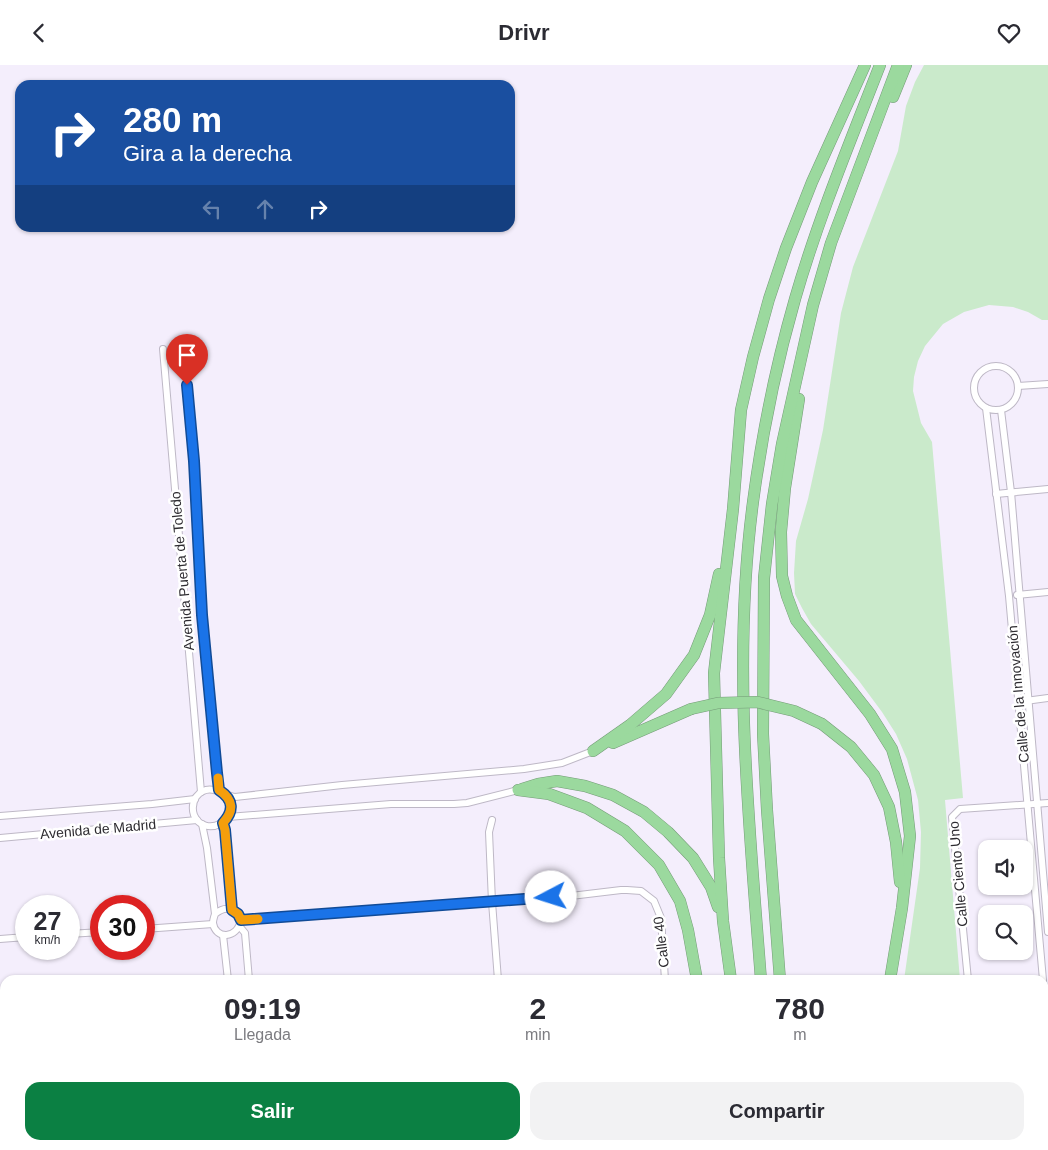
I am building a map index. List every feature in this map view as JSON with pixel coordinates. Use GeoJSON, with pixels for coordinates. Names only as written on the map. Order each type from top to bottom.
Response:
{"type":"FeatureCollection","features":[{"type":"Feature","properties":{"kind":"highway"},"geometry":{"type":"LineString","coordinates":[[730,975],[723,921],[719,858],[714,673],[733,509],[741,410],[769,299],[786,248],[812,182],[865,65]]}},
{"type":"Feature","properties":{"kind":"highway"},"geometry":{"type":"LineString","coordinates":[[761,975],[744,734],[743,654],[746,576],[753,503],[774,382],[794,300],[814,237],[880,65]]}},
{"type":"Feature","properties":{"kind":"highway"},"geometry":{"type":"LineString","coordinates":[[780,975],[763,734],[764,577],[772,504],[782,444],[812,305],[831,243],[898,65]]}},
{"type":"Feature","properties":{"kind":"highway"},"geometry":{"type":"LineString","coordinates":[[849,194],[886,114],[906,65]]}},
{"type":"Feature","properties":{"kind":"highway"},"geometry":{"type":"LineString","coordinates":[[812,305],[807,356],[785,488],[781,532],[782,576],[796,620],[870,714],[892,749],[905,792],[910,836],[902,908],[891,975]]}},
{"type":"Feature","properties":{"kind":"highway"},"geometry":{"type":"LineString","coordinates":[[593,751],[630,725],[666,694],[694,655],[710,615],[733,509]]}},
{"type":"Feature","properties":{"kind":"highway"},"geometry":{"type":"LineString","coordinates":[[593,751],[691,709],[718,703],[757,702],[794,711],[822,725],[851,747],[874,775],[889,807],[896,842],[902,908]]}},
{"type":"Feature","properties":{"kind":"highway"},"geometry":{"type":"LineString","coordinates":[[518,790],[557,781],[585,786],[613,795],[644,812],[668,832],[693,858],[711,887],[723,921]]}},
{"type":"Feature","properties":{"kind":"highway"},"geometry":{"type":"LineString","coordinates":[[518,790],[550,794],[587,808],[625,831],[659,865],[680,901],[688,930],[696,975]]}},
{"type":"Feature","properties":{"kind":"street","name":"Avenida Puerta de Toledo"},"geometry":{"type":"LineString","coordinates":[[184,346],[194,461],[202,615],[219,790]]}},
{"type":"Feature","properties":{"kind":"street","name":"Avenida Puerta de Toledo"},"geometry":{"type":"LineString","coordinates":[[163,349],[201,792]]}},
{"type":"Feature","properties":{"kind":"street"},"geometry":{"type":"LineString","coordinates":[[997,366],[1005,367],[1011,371],[1018,385],[1018,394],[1014,401],[1008,407],[1001,410],[986,409],[976,398],[974,390],[977,376],[983,370],[997,366]]}},
{"type":"Feature","properties":{"kind":"street"},"geometry":{"type":"LineString","coordinates":[[1018,385],[1048,384]]}},
{"type":"Feature","properties":{"kind":"street","name":"Calle de la Innovación"},"geometry":{"type":"LineString","coordinates":[[986,409],[1009,596],[1042,975]]}},
{"type":"Feature","properties":{"kind":"street","name":"Calle de la Innovación"},"geometry":{"type":"LineString","coordinates":[[1001,410],[1011,492],[1048,932]]}},
{"type":"Feature","properties":{"kind":"street"},"geometry":{"type":"LineString","coordinates":[[996,494],[1048,489]]}},
{"type":"Feature","properties":{"kind":"street"},"geometry":{"type":"LineString","coordinates":[[1009,596],[1048,592]]}},
{"type":"Feature","properties":{"kind":"street"},"geometry":{"type":"LineString","coordinates":[[1018,701],[1048,699]]}},
{"type":"Feature","properties":{"kind":"street"},"geometry":{"type":"LineString","coordinates":[[226,795],[234,797],[342,785],[524,769],[562,763],[593,751]]}},
{"type":"Feature","properties":{"kind":"street"},"geometry":{"type":"LineString","coordinates":[[199,822],[208,827],[223,823],[228,817],[231,808],[230,800],[226,795],[219,790],[210,789],[201,792],[193,805],[194,814],[199,822],[207,848],[215,914],[213,924],[216,930],[223,935],[230,935],[235,932],[240,924]]}},
{"type":"Feature","properties":{"kind":"street"},"geometry":{"type":"LineString","coordinates":[[228,817],[391,803],[467,803],[518,790]]}},
{"type":"Feature","properties":{"kind":"street","name":"Avenida de Madrid"},"geometry":{"type":"LineString","coordinates":[[0,816],[195,799]]}},
{"type":"Feature","properties":{"kind":"street"},"geometry":{"type":"LineString","coordinates":[[1027,805],[1048,803]]}},
{"type":"Feature","properties":{"kind":"street","name":"Calle Ciento Uno"},"geometry":{"type":"LineString","coordinates":[[968,975],[952,817],[960,809],[1027,805]]}},
{"type":"Feature","properties":{"kind":"street"},"geometry":{"type":"LineString","coordinates":[[492,820],[489,832],[498,975]]}},
{"type":"Feature","properties":{"kind":"street","name":"Avenida de Madrid"},"geometry":{"type":"LineString","coordinates":[[0,838],[199,822]]}},
{"type":"Feature","properties":{"kind":"street"},"geometry":{"type":"LineString","coordinates":[[223,823],[232,910]]}},
{"type":"Feature","properties":{"kind":"street","name":"Calle 40"},"geometry":{"type":"LineString","coordinates":[[240,924],[571,896],[621,890],[641,891],[654,901],[661,918],[665,975]]}},
{"type":"Feature","properties":{"kind":"street"},"geometry":{"type":"LineString","coordinates":[[215,914],[226,908],[238,914],[240,924],[246,933],[249,975]]}},
{"type":"Feature","properties":{"kind":"street"},"geometry":{"type":"LineString","coordinates":[[1037,922],[1048,921]]}},
{"type":"Feature","properties":{"kind":"street"},"geometry":{"type":"LineString","coordinates":[[155,928],[213,924]]}},
{"type":"Feature","properties":{"kind":"street"},"geometry":{"type":"LineString","coordinates":[[223,935],[227,975]]}},
{"type":"Feature","properties":{"kind":"street"},"geometry":{"type":"LineString","coordinates":[[0,939],[15,938]]}},
{"type":"Feature","properties":{"kind":"green space"},"geometry":{"type":"Polygon","coordinates":[[[924,65],[1048,65],[1048,320],[1042,320],[1028,312],[1013,307],[989,305],[964,312],[943,324],[925,346],[918,361],[914,377],[913,391],[921,423],[932,442],[963,798],[945,800],[960,975],[905,975],[920,868],[921,832],[918,800],[907,759],[896,734],[882,712],[859,681],[811,624],[795,594],[796,541],[808,499],[823,430],[841,313],[853,267],[898,151],[906,106],[924,65]]]}},
{"type":"Feature","properties":{"kind":"slow traffic"},"geometry":{"type":"LineString","coordinates":[[218,778],[219,790],[230,800],[231,808],[228,817],[223,823],[232,910],[238,914],[241,920],[258,919]]}},
{"type":"Feature","properties":{"kind":"route"},"geometry":{"type":"LineString","coordinates":[[187,385],[194,461],[202,615],[217,773],[219,790],[230,800],[231,808],[228,817],[223,823],[232,910],[238,914],[241,920],[551,897]]}}]}
